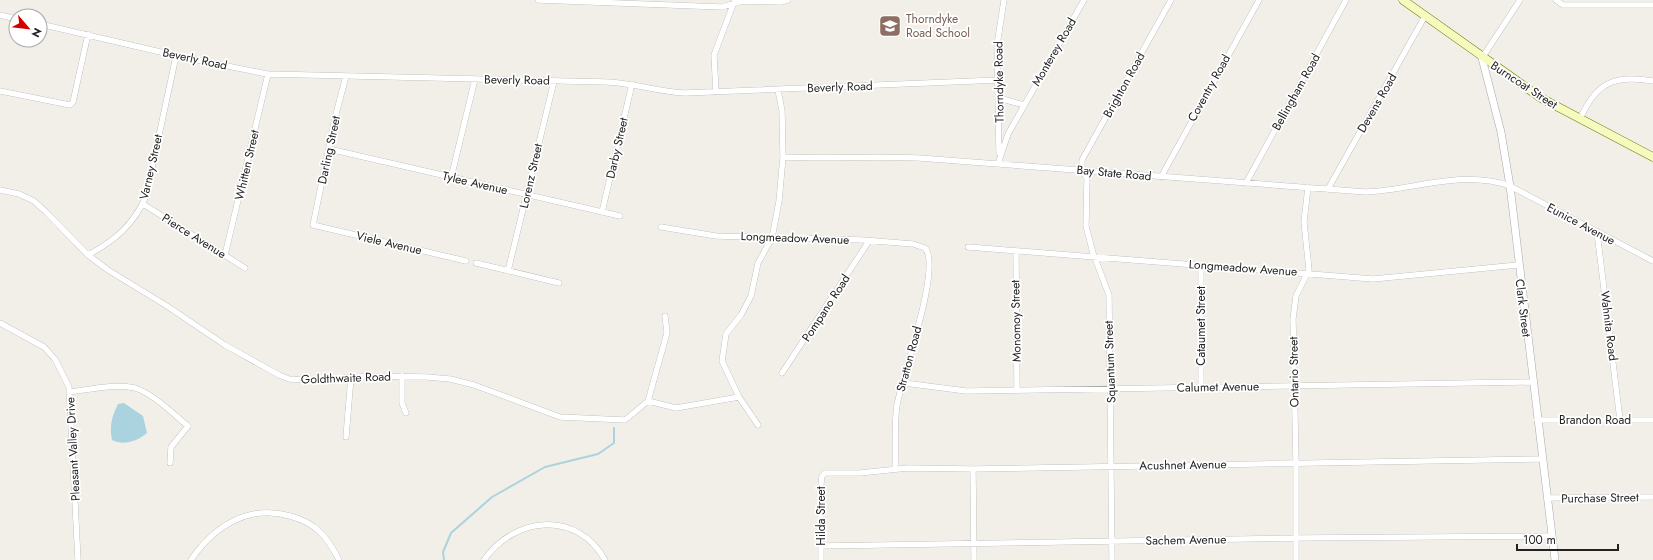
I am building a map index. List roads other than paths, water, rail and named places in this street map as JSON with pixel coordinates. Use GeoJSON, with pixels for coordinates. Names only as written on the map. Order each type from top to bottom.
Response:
{"type":"FeatureCollection","features":[{"type":"Feature","properties":{"kind":"main road","name":"Burncoat Street"},"geometry":{"type":"LineString","coordinates":[[1403,0],[1482,58],[1541,98],[1653,157]]}},
{"type":"Feature","properties":{"kind":"street"},"geometry":{"type":"LineString","coordinates":[[538,0],[648,2],[722,7],[734,2],[742,1],[781,2],[788,0]]}},
{"type":"Feature","properties":{"kind":"street","name":"Thorndyke Road"},"geometry":{"type":"LineString","coordinates":[[998,164],[1000,142],[997,45],[1004,0]]}},
{"type":"Feature","properties":{"kind":"street","name":"Monterey Road"},"geometry":{"type":"LineString","coordinates":[[998,164],[1008,134],[1084,0]]}},
{"type":"Feature","properties":{"kind":"street","name":"Brighton Road"},"geometry":{"type":"LineString","coordinates":[[1082,170],[1082,160],[1171,0]]}},
{"type":"Feature","properties":{"kind":"street","name":"Coventry Road"},"geometry":{"type":"LineString","coordinates":[[1161,178],[1259,0]]}},
{"type":"Feature","properties":{"kind":"street","name":"Bellingham Road"},"geometry":{"type":"LineString","coordinates":[[1246,183],[1346,0]]}},
{"type":"Feature","properties":{"kind":"street"},"geometry":{"type":"LineString","coordinates":[[1482,58],[1520,0]]}},
{"type":"Feature","properties":{"kind":"street"},"geometry":{"type":"LineString","coordinates":[[1556,0],[1563,5],[1607,3],[1653,5]]}},
{"type":"Feature","properties":{"kind":"street"},"geometry":{"type":"LineString","coordinates":[[716,92],[714,55],[734,2]]}},
{"type":"Feature","properties":{"kind":"street","name":"Devens Road"},"geometry":{"type":"LineString","coordinates":[[1328,189],[1425,16]]}},
{"type":"Feature","properties":{"kind":"street","name":"Beverly Road"},"geometry":{"type":"LineString","coordinates":[[48,26],[176,56],[268,74],[632,84],[666,92],[778,90],[999,80]]}},
{"type":"Feature","properties":{"kind":"street"},"geometry":{"type":"LineString","coordinates":[[0,91],[70,105],[72,102],[88,34]]}},
{"type":"Feature","properties":{"kind":"street","name":"Varney Street"},"geometry":{"type":"LineString","coordinates":[[88,255],[102,248],[123,232],[143,204],[176,56]]}},
{"type":"Feature","properties":{"kind":"street","name":"Clark Street"},"geometry":{"type":"LineString","coordinates":[[1482,58],[1501,132],[1510,186],[1518,265],[1554,560]]}},
{"type":"Feature","properties":{"kind":"street","name":"Whitten Street"},"geometry":{"type":"LineString","coordinates":[[224,255],[268,74]]}},
{"type":"Feature","properties":{"kind":"street","name":"Darling Street"},"geometry":{"type":"LineString","coordinates":[[313,225],[346,76]]}},
{"type":"Feature","properties":{"kind":"street"},"geometry":{"type":"LineString","coordinates":[[1580,119],[1592,97],[1604,84],[1618,80],[1635,78],[1653,81]]}},
{"type":"Feature","properties":{"kind":"street"},"geometry":{"type":"LineString","coordinates":[[451,178],[475,79]]}},
{"type":"Feature","properties":{"kind":"street","name":"Lorenz Street"},"geometry":{"type":"LineString","coordinates":[[508,271],[554,81]]}},
{"type":"Feature","properties":{"kind":"street","name":"Darby Street"},"geometry":{"type":"LineString","coordinates":[[602,212],[632,84]]}},
{"type":"Feature","properties":{"kind":"street"},"geometry":{"type":"LineString","coordinates":[[758,425],[739,397],[722,361],[726,334],[741,315],[751,296],[758,263],[772,238],[779,201],[783,157],[782,111],[778,90]]}},
{"type":"Feature","properties":{"kind":"street"},"geometry":{"type":"LineString","coordinates":[[999,98],[1024,105]]}},
{"type":"Feature","properties":{"kind":"street","name":"Tylee Avenue"},"geometry":{"type":"LineString","coordinates":[[329,149],[620,216]]}},
{"type":"Feature","properties":{"kind":"street","name":"Bay State Road"},"geometry":{"type":"LineString","coordinates":[[783,157],[821,159],[858,156],[888,157],[1082,170],[1161,178],[1378,191],[1440,182],[1471,180],[1494,182],[1510,186]]}},
{"type":"Feature","properties":{"kind":"street","name":"Squantum Street"},"geometry":{"type":"LineString","coordinates":[[1082,170],[1087,178],[1086,226],[1095,257],[1109,295],[1112,560]]}},
{"type":"Feature","properties":{"kind":"street","name":"Eunice Avenue"},"geometry":{"type":"LineString","coordinates":[[1510,186],[1653,261]]}},
{"type":"Feature","properties":{"kind":"street","name":"Ontario Street"},"geometry":{"type":"LineString","coordinates":[[1296,560],[1293,311],[1296,296],[1308,270],[1304,222],[1308,187]]}},
{"type":"Feature","properties":{"kind":"street","name":"Goldthwaite Road"},"geometry":{"type":"LineString","coordinates":[[0,190],[19,194],[39,205],[88,255],[108,270],[167,306],[225,345],[270,371],[289,379],[307,380],[402,376],[427,377],[474,385],[560,417],[625,420],[648,401]]}},
{"type":"Feature","properties":{"kind":"street","name":"Pierce Avenue"},"geometry":{"type":"LineString","coordinates":[[143,204],[245,268]]}},
{"type":"Feature","properties":{"kind":"street","name":"Viele Avenue"},"geometry":{"type":"LineString","coordinates":[[313,225],[466,261]]}},
{"type":"Feature","properties":{"kind":"street","name":"Longmeadow Avenue"},"geometry":{"type":"LineString","coordinates":[[661,227],[716,236],[869,241],[913,244],[925,248],[928,251]]}},
{"type":"Feature","properties":{"kind":"street","name":"Wahnita Road"},"geometry":{"type":"LineString","coordinates":[[1597,232],[1620,420]]}},
{"type":"Feature","properties":{"kind":"street","name":"Pompano Road"},"geometry":{"type":"LineString","coordinates":[[782,373],[869,241]]}},
{"type":"Feature","properties":{"kind":"street","name":"Longmeadow Avenue"},"geometry":{"type":"LineString","coordinates":[[968,247],[1373,279],[1518,265]]}},
{"type":"Feature","properties":{"kind":"street","name":"Stratton Road"},"geometry":{"type":"LineString","coordinates":[[895,469],[897,411],[926,292],[930,257],[928,251]]}},
{"type":"Feature","properties":{"kind":"street","name":"Monomoy Street"},"geometry":{"type":"LineString","coordinates":[[1016,251],[1017,390]]}},
{"type":"Feature","properties":{"kind":"street"},"geometry":{"type":"LineString","coordinates":[[476,263],[559,283]]}},
{"type":"Feature","properties":{"kind":"street","name":"Cataumet Street"},"geometry":{"type":"LineString","coordinates":[[1201,266],[1201,387]]}},
{"type":"Feature","properties":{"kind":"street"},"geometry":{"type":"LineString","coordinates":[[665,316],[667,333],[648,401],[676,408],[739,397]]}},
{"type":"Feature","properties":{"kind":"street","name":"Pleasant Valley Drive"},"geometry":{"type":"LineString","coordinates":[[0,323],[44,346],[55,359],[66,379],[69,392],[78,560]]}},
{"type":"Feature","properties":{"kind":"street"},"geometry":{"type":"LineString","coordinates":[[402,376],[402,403],[406,412]]}},
{"type":"Feature","properties":{"kind":"street"},"geometry":{"type":"LineString","coordinates":[[346,437],[351,377]]}},
{"type":"Feature","properties":{"kind":"street","name":"Calumet Avenue"},"geometry":{"type":"LineString","coordinates":[[904,383],[957,390],[1017,390],[1533,382]]}},
{"type":"Feature","properties":{"kind":"street"},"geometry":{"type":"LineString","coordinates":[[69,392],[126,387],[135,388],[152,398],[188,426],[171,448],[170,463]]}},
{"type":"Feature","properties":{"kind":"street","name":"Brandon Road"},"geometry":{"type":"LineString","coordinates":[[1537,420],[1653,420]]}},
{"type":"Feature","properties":{"kind":"street","name":"Acushnet Avenue"},"geometry":{"type":"LineString","coordinates":[[824,473],[895,469],[973,469],[1542,459]]}},
{"type":"Feature","properties":{"kind":"street"},"geometry":{"type":"LineString","coordinates":[[973,469],[974,560]]}},
{"type":"Feature","properties":{"kind":"street","name":"Hilda Street"},"geometry":{"type":"LineString","coordinates":[[821,560],[821,484],[824,473]]}},
{"type":"Feature","properties":{"kind":"street","name":"Purchase Street"},"geometry":{"type":"LineString","coordinates":[[1547,498],[1653,497]]}},
{"type":"Feature","properties":{"kind":"street"},"geometry":{"type":"LineString","coordinates":[[191,560],[211,537],[226,524],[242,516],[271,512],[297,518],[314,527],[326,538],[339,560]]}},
{"type":"Feature","properties":{"kind":"street"},"geometry":{"type":"LineString","coordinates":[[484,560],[498,545],[522,529],[534,525],[550,524],[565,527],[585,536],[596,546],[605,560]]}},
{"type":"Feature","properties":{"kind":"street","name":"Sachem Avenue"},"geometry":{"type":"LineString","coordinates":[[821,546],[1296,538],[1552,536]]}},
{"type":"Feature","properties":{"kind":"water"},"geometry":{"type":"Polygon","coordinates":[[[124,403],[143,416],[147,433],[130,442],[121,443],[112,440],[111,426],[118,404],[124,403]]]}},
{"type":"Feature","properties":{"kind":"waterway"},"geometry":{"type":"LineString","coordinates":[[444,560],[443,552],[451,533],[492,497],[545,467],[598,454],[614,443],[614,428]]}},
{"type":"Feature","properties":{"kind":"place","name":"Thorndyke Road School"},"geometry":{"type":"Point","coordinates":[890,26]}}]}
